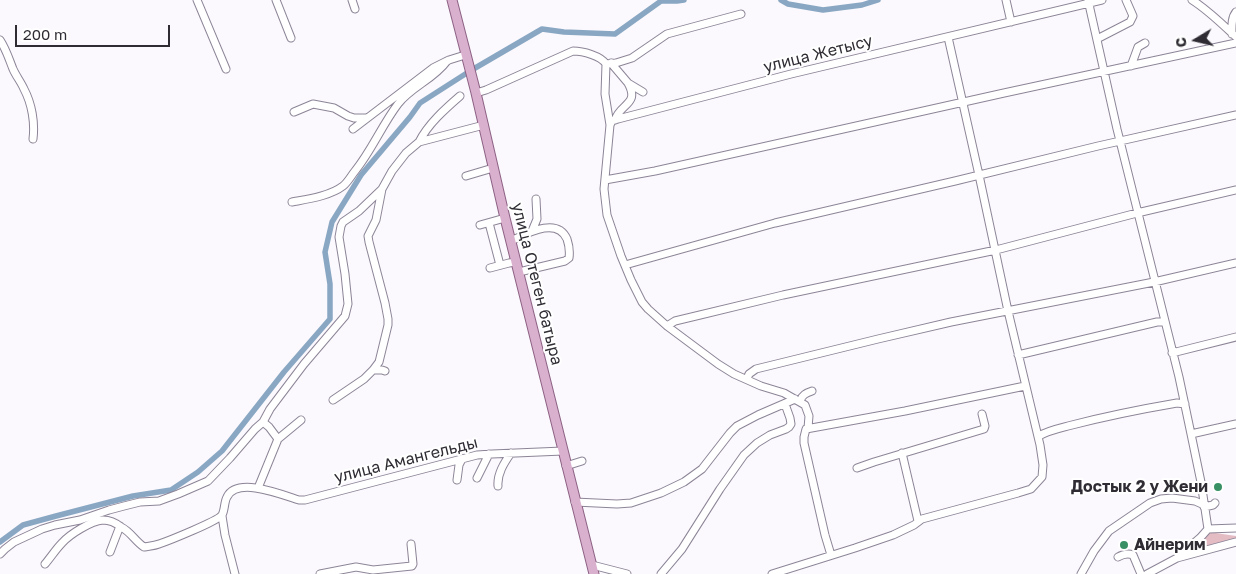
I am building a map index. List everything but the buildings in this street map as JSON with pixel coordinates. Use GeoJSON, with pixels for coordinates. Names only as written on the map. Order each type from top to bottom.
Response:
{"type":"FeatureCollection","features":[{"type":"Feature","properties":{"kind":"main road","name":"улица Отеген батыра"},"geometry":{"type":"LineString","coordinates":[[452,0],[476,92],[562,451],[593,569]]}},
{"type":"Feature","properties":{"kind":"street"},"geometry":{"type":"LineString","coordinates":[[197,0],[226,69]]}},
{"type":"Feature","properties":{"kind":"street"},"geometry":{"type":"LineString","coordinates":[[276,0],[291,38]]}},
{"type":"Feature","properties":{"kind":"street"},"geometry":{"type":"LineString","coordinates":[[352,0],[355,9]]}},
{"type":"Feature","properties":{"kind":"street"},"geometry":{"type":"LineString","coordinates":[[1006,0],[1011,22]]}},
{"type":"Feature","properties":{"kind":"street","name":"улица Жетысу"},"geometry":{"type":"LineString","coordinates":[[612,122],[669,105],[800,72],[1102,0]]}},
{"type":"Feature","properties":{"kind":"street"},"geometry":{"type":"LineString","coordinates":[[1097,39],[1130,22],[1133,16],[1126,0]]}},
{"type":"Feature","properties":{"kind":"street"},"geometry":{"type":"LineString","coordinates":[[1192,0],[1234,35]]}},
{"type":"Feature","properties":{"kind":"street"},"geometry":{"type":"LineString","coordinates":[[1088,2],[1137,213],[1192,434],[1208,529]]}},
{"type":"Feature","properties":{"kind":"street"},"geometry":{"type":"LineString","coordinates":[[605,180],[655,171],[1233,44],[1232,18],[1236,12]]}},
{"type":"Feature","properties":{"kind":"street"},"geometry":{"type":"LineString","coordinates":[[609,64],[632,58],[667,34],[741,14]]}},
{"type":"Feature","properties":{"kind":"street"},"geometry":{"type":"LineString","coordinates":[[772,574],[893,535],[914,525],[918,521],[1031,489],[1042,477],[1039,436],[1025,386],[980,175],[948,37]]}},
{"type":"Feature","properties":{"kind":"street"},"geometry":{"type":"LineString","coordinates":[[0,40],[30,104],[34,128],[33,139]]}},
{"type":"Feature","properties":{"kind":"street"},"geometry":{"type":"LineString","coordinates":[[1131,66],[1138,47],[1145,43]]}},
{"type":"Feature","properties":{"kind":"street"},"geometry":{"type":"LineString","coordinates":[[476,92],[486,90],[573,51],[579,51],[604,60],[628,83],[643,92]]}},
{"type":"Feature","properties":{"kind":"street"},"geometry":{"type":"LineString","coordinates":[[352,129],[433,68],[466,55]]}},
{"type":"Feature","properties":{"kind":"street"},"geometry":{"type":"LineString","coordinates":[[292,202],[332,192],[343,186],[373,144],[399,102],[436,73],[447,61]]}},
{"type":"Feature","properties":{"kind":"street"},"geometry":{"type":"LineString","coordinates":[[609,64],[605,94],[612,122],[604,189],[607,215],[610,228],[642,302],[667,326],[718,364],[734,374],[761,386],[784,393],[805,405],[808,410],[809,427],[804,437],[804,443],[831,555]]}},
{"type":"Feature","properties":{"kind":"street"},"geometry":{"type":"LineString","coordinates":[[612,122],[616,115],[632,100],[632,92],[628,83]]}},
{"type":"Feature","properties":{"kind":"street"},"geometry":{"type":"LineString","coordinates":[[419,142],[423,134],[437,118],[460,96]]}},
{"type":"Feature","properties":{"kind":"street"},"geometry":{"type":"LineString","coordinates":[[294,112],[313,104],[334,108],[354,118],[367,118]]}},
{"type":"Feature","properties":{"kind":"street"},"geometry":{"type":"LineString","coordinates":[[625,264],[775,223],[1236,115]]}},
{"type":"Feature","properties":{"kind":"street"},"geometry":{"type":"LineString","coordinates":[[45,564],[63,541],[82,524],[109,510],[140,502],[159,500],[178,494],[208,481],[221,468],[263,422],[270,409],[304,364],[344,316],[348,304],[339,238],[343,222],[359,211],[382,189],[402,157],[419,142],[484,125]]}},
{"type":"Feature","properties":{"kind":"street"},"geometry":{"type":"LineString","coordinates":[[466,176],[494,168]]}},
{"type":"Feature","properties":{"kind":"street"},"geometry":{"type":"LineString","coordinates":[[333,400],[364,379],[379,362],[388,325],[368,242],[368,236],[376,220],[382,189]]}},
{"type":"Feature","properties":{"kind":"street"},"geometry":{"type":"LineString","coordinates":[[667,326],[700,315],[793,293],[996,250],[1137,213],[1236,190]]}},
{"type":"Feature","properties":{"kind":"street"},"geometry":{"type":"LineString","coordinates":[[532,231],[537,219],[536,199]]}},
{"type":"Feature","properties":{"kind":"street"},"geometry":{"type":"LineString","coordinates":[[480,225],[505,218]]}},
{"type":"Feature","properties":{"kind":"street"},"geometry":{"type":"LineString","coordinates":[[489,222],[500,265]]}},
{"type":"Feature","properties":{"kind":"street"},"geometry":{"type":"LineString","coordinates":[[511,241],[546,227],[557,229],[564,234],[568,242],[570,252],[569,258],[565,261],[519,272]]}},
{"type":"Feature","properties":{"kind":"street"},"geometry":{"type":"LineString","coordinates":[[490,268],[516,262]]}},
{"type":"Feature","properties":{"kind":"street"},"geometry":{"type":"LineString","coordinates":[[747,379],[749,374],[756,369],[878,339],[951,322],[1154,282],[1236,263]]}},
{"type":"Feature","properties":{"kind":"street"},"geometry":{"type":"LineString","coordinates":[[1018,355],[1139,326],[1164,322]]}},
{"type":"Feature","properties":{"kind":"street"},"geometry":{"type":"LineString","coordinates":[[1172,353],[1236,337]]}},
{"type":"Feature","properties":{"kind":"street"},"geometry":{"type":"LineString","coordinates":[[373,370],[385,371]]}},
{"type":"Feature","properties":{"kind":"street"},"geometry":{"type":"LineString","coordinates":[[809,427],[905,411],[1025,386]]}},
{"type":"Feature","properties":{"kind":"street"},"geometry":{"type":"LineString","coordinates":[[575,502],[631,503],[661,493],[684,482],[702,469],[730,432],[737,426],[758,415],[798,400],[806,393],[812,391]]}},
{"type":"Feature","properties":{"kind":"street"},"geometry":{"type":"LineString","coordinates":[[1039,436],[1100,418],[1177,403],[1184,404]]}},
{"type":"Feature","properties":{"kind":"street"},"geometry":{"type":"LineString","coordinates":[[661,574],[682,549],[730,473],[744,455],[757,443],[789,427],[791,424],[790,418],[785,404]]}},
{"type":"Feature","properties":{"kind":"street"},"geometry":{"type":"LineString","coordinates":[[857,468],[984,429],[982,414]]}},
{"type":"Feature","properties":{"kind":"street"},"geometry":{"type":"LineString","coordinates":[[258,488],[278,439],[301,420]]}},
{"type":"Feature","properties":{"kind":"street"},"geometry":{"type":"LineString","coordinates":[[263,422],[278,439]]}},
{"type":"Feature","properties":{"kind":"street"},"geometry":{"type":"LineString","coordinates":[[1192,434],[1236,424]]}},
{"type":"Feature","properties":{"kind":"street","name":"улица Амангельды"},"geometry":{"type":"LineString","coordinates":[[222,516],[227,496],[241,488],[258,488],[305,500],[462,458],[489,454],[562,451]]}},
{"type":"Feature","properties":{"kind":"street"},"geometry":{"type":"LineString","coordinates":[[498,486],[497,479],[503,464],[511,453]]}},
{"type":"Feature","properties":{"kind":"street"},"geometry":{"type":"LineString","coordinates":[[902,453],[918,521]]}},
{"type":"Feature","properties":{"kind":"street"},"geometry":{"type":"LineString","coordinates":[[477,478],[489,454]]}},
{"type":"Feature","properties":{"kind":"street"},"geometry":{"type":"LineString","coordinates":[[457,480],[462,458]]}},
{"type":"Feature","properties":{"kind":"street"},"geometry":{"type":"LineString","coordinates":[[566,466],[582,461]]}},
{"type":"Feature","properties":{"kind":"street"},"geometry":{"type":"LineString","coordinates":[[1081,574],[1094,551],[1109,531],[1150,502],[1172,498],[1195,502],[1204,506],[1215,503]]}},
{"type":"Feature","properties":{"kind":"street"},"geometry":{"type":"LineString","coordinates":[[0,554],[5,548],[27,535],[55,525],[82,524],[106,520],[130,533],[144,547],[172,540],[222,516],[235,574]]}},
{"type":"Feature","properties":{"kind":"street"},"geometry":{"type":"LineString","coordinates":[[110,552],[120,526]]}},
{"type":"Feature","properties":{"kind":"street"},"geometry":{"type":"LineString","coordinates":[[1177,558],[1208,529],[1236,528]]}},
{"type":"Feature","properties":{"kind":"street"},"geometry":{"type":"LineString","coordinates":[[1147,574],[1177,558],[1236,542]]}},
{"type":"Feature","properties":{"kind":"street"},"geometry":{"type":"LineString","coordinates":[[320,574],[356,567],[373,570],[412,566],[411,544]]}},
{"type":"Feature","properties":{"kind":"street"},"geometry":{"type":"LineString","coordinates":[[1118,558],[1130,553],[1133,555],[1141,574]]}},
{"type":"Feature","properties":{"kind":"street"},"geometry":{"type":"LineString","coordinates":[[593,569],[626,574]]}},
{"type":"Feature","properties":{"kind":"shaded area"},"geometry":{"type":"Polygon","coordinates":[[[1209,532],[1236,536],[1236,540],[1190,552],[1209,532]]]}},
{"type":"Feature","properties":{"kind":"waterway"},"geometry":{"type":"LineString","coordinates":[[0,542],[23,525],[133,496],[171,490],[198,472],[222,451],[284,372],[330,319],[330,284],[325,252],[332,222],[361,175],[420,103],[542,29],[615,34],[661,1],[684,0]]}},
{"type":"Feature","properties":{"kind":"waterway"},"geometry":{"type":"LineString","coordinates":[[781,0],[788,4],[823,10],[862,5],[878,0]]}},
{"type":"Feature","properties":{"kind":"place","name":"Достык 2 у Жени"},"geometry":{"type":"Point","coordinates":[1218,487]}},
{"type":"Feature","properties":{"kind":"place","name":"Айнерим"},"geometry":{"type":"Point","coordinates":[1124,545]}}]}
